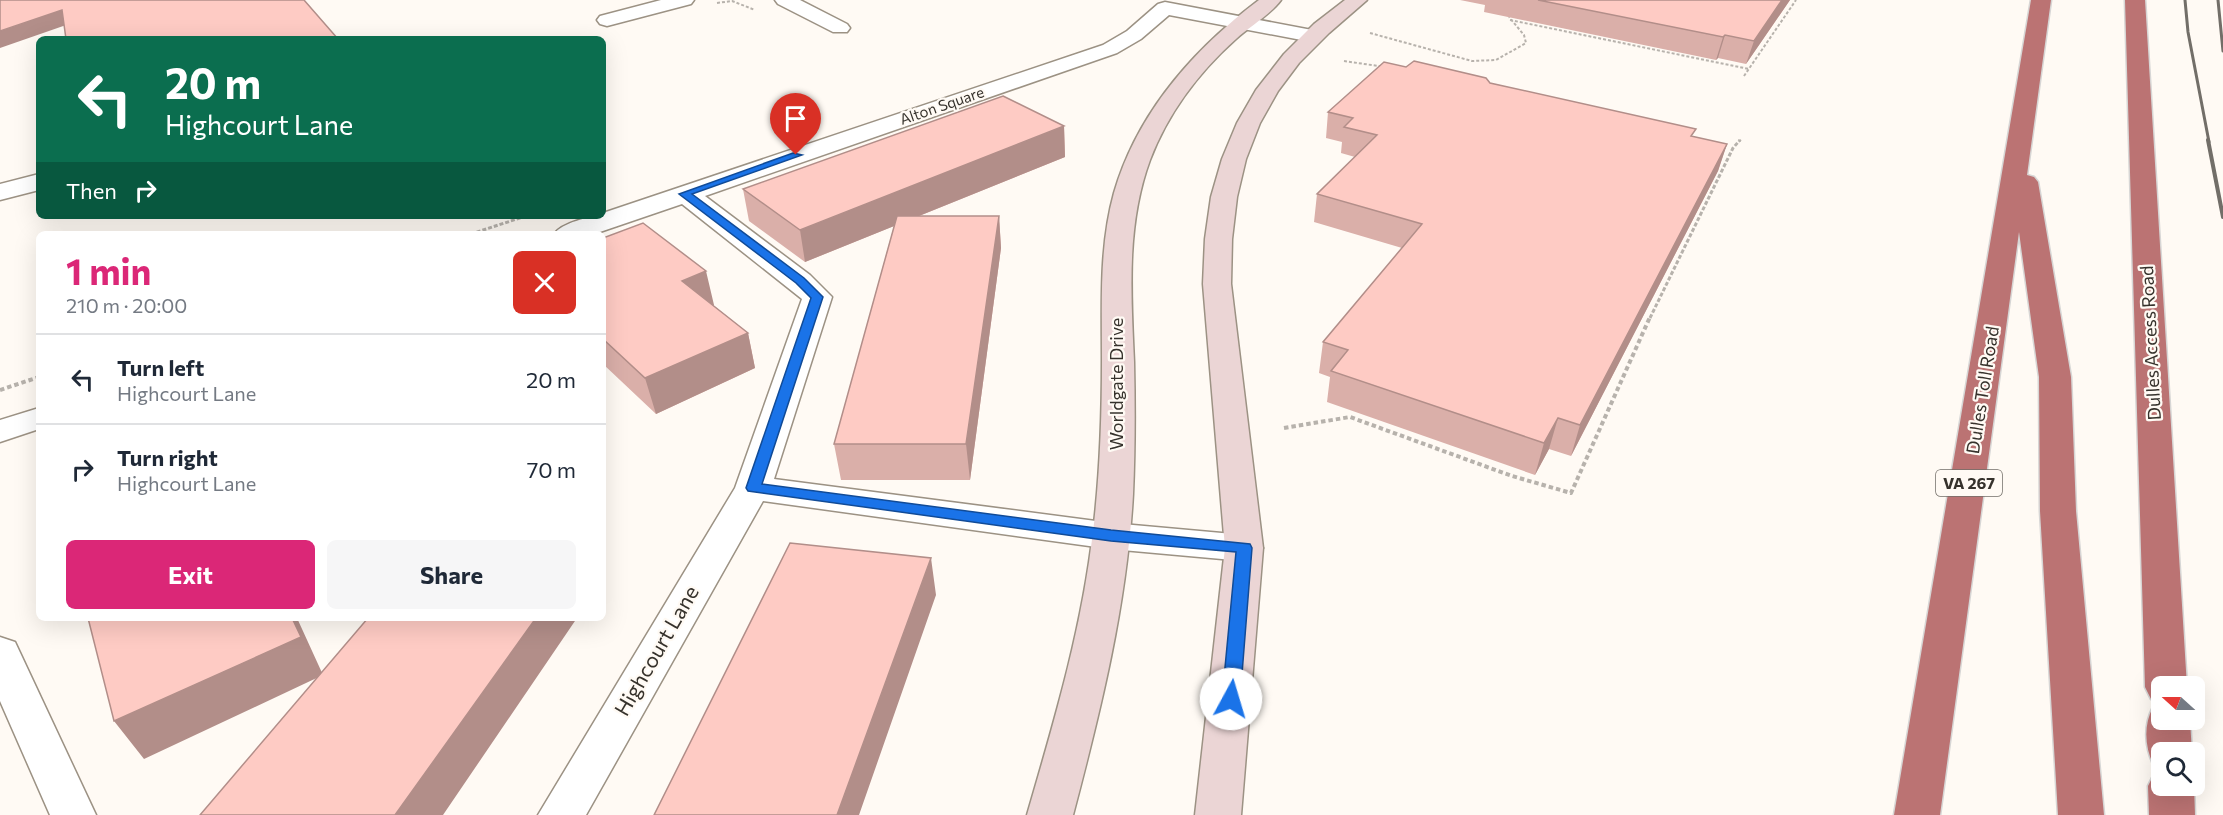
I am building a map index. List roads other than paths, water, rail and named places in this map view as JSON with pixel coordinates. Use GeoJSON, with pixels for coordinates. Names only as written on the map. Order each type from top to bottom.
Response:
{"type":"FeatureCollection","features":[{"type":"Feature","properties":{"kind":"highway","name":"Dulles Toll Road"},"geometry":{"type":"LineString","coordinates":[[1917,815],[2020,150],[2041,0]]}},
{"type":"Feature","properties":{"kind":"highway","name":"Dulles Access Road"},"geometry":{"type":"LineString","coordinates":[[2135,0],[2166,676]]}},
{"type":"Feature","properties":{"kind":"highway"},"geometry":{"type":"LineString","coordinates":[[2020,150],[2055,377],[2058,511],[2080,815]]}},
{"type":"Feature","properties":{"kind":"highway"},"geometry":{"type":"LineString","coordinates":[[2171,796],[2172,815]]}},
{"type":"Feature","properties":{"kind":"street"},"geometry":{"type":"LineString","coordinates":[[607,20],[684,0]]}},
{"type":"Feature","properties":{"kind":"street"},"geometry":{"type":"LineString","coordinates":[[784,0],[840,28]]}},
{"type":"Feature","properties":{"kind":"street","name":"Worldgate Drive"},"geometry":{"type":"LineString","coordinates":[[1050,815],[1092,660],[1111,536],[1118,432],[1119,248],[1126,198],[1145,143],[1171,97],[1204,57],[1241,22],[1271,0]]}},
{"type":"Feature","properties":{"kind":"street"},"geometry":{"type":"LineString","coordinates":[[1218,815],[1244,548],[1217,284],[1220,231],[1233,163],[1253,111],[1279,70],[1312,36],[1357,0]]}},
{"type":"Feature","properties":{"kind":"street","name":"Alton Square"},"geometry":{"type":"LineString","coordinates":[[577,231],[1110,49],[1134,35],[1165,8],[1312,36]]}},
{"type":"Feature","properties":{"kind":"street"},"geometry":{"type":"LineString","coordinates":[[0,192],[36,183]]}},
{"type":"Feature","properties":{"kind":"street","name":"Highcourt Lane"},"geometry":{"type":"LineString","coordinates":[[561,815],[753,488],[817,297],[800,281],[685,194]]}},
{"type":"Feature","properties":{"kind":"street"},"geometry":{"type":"LineString","coordinates":[[0,431],[36,419]]}},
{"type":"Feature","properties":{"kind":"street"},"geometry":{"type":"LineString","coordinates":[[753,488],[1111,536],[1244,548]]}},
{"type":"Feature","properties":{"kind":"street"},"geometry":{"type":"LineString","coordinates":[[0,653],[73,815]]}},
{"type":"Feature","properties":{"kind":"railway"},"geometry":{"type":"LineString","coordinates":[[2185,0],[2188,32],[2209,142]]}},
{"type":"Feature","properties":{"kind":"railway"},"geometry":{"type":"LineString","coordinates":[[2218,0],[2223,51]]}},
{"type":"Feature","properties":{"kind":"railway"},"geometry":{"type":"LineString","coordinates":[[2208,140],[2223,217]]}}]}
